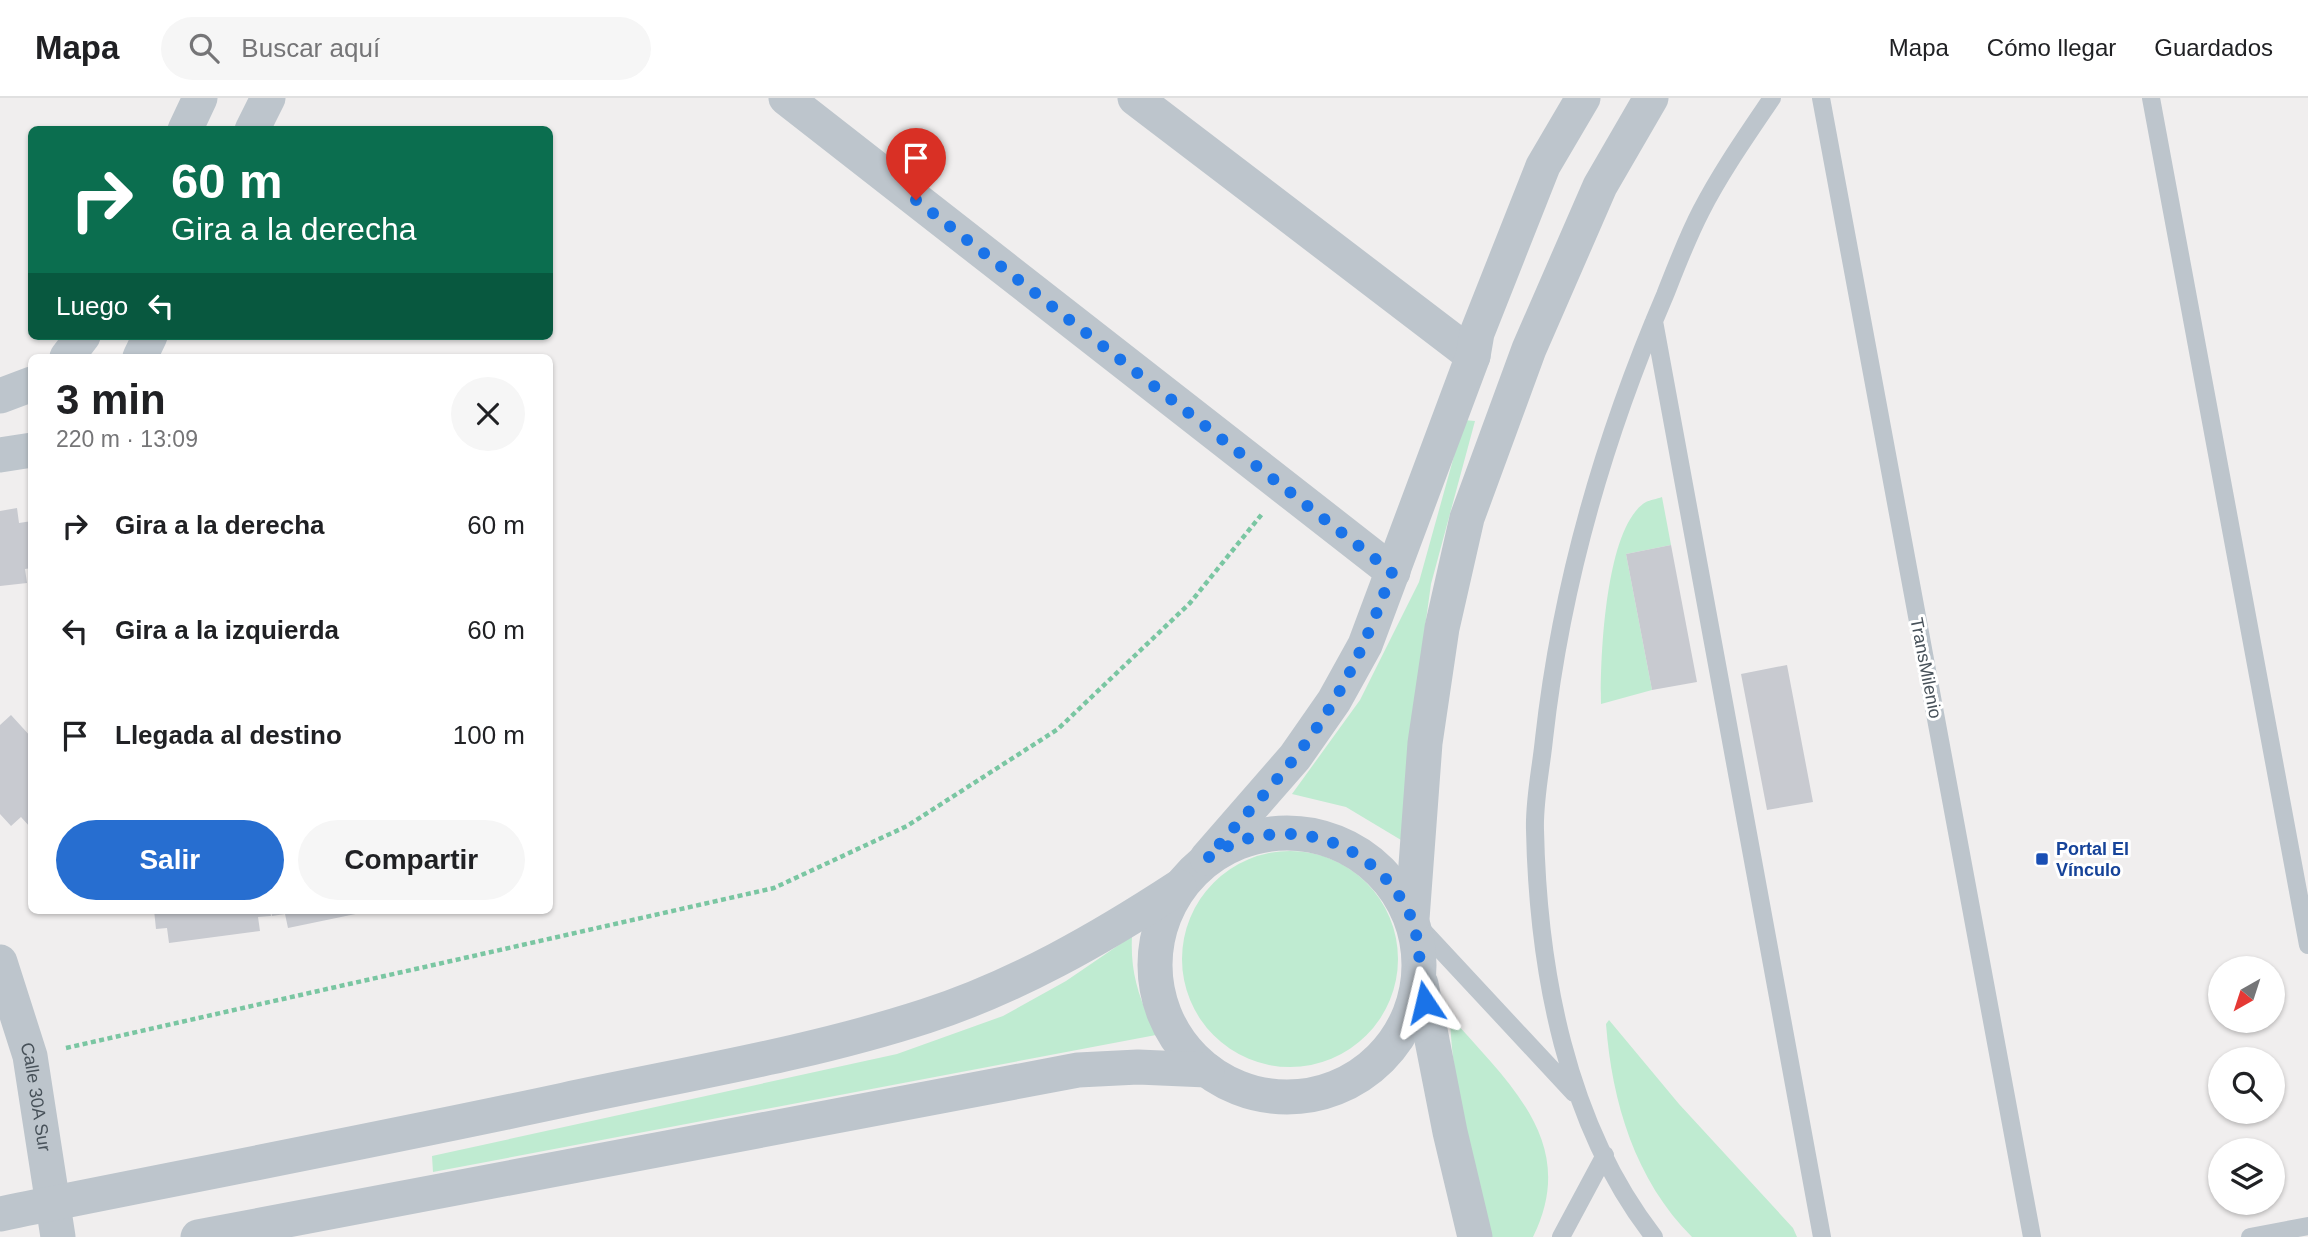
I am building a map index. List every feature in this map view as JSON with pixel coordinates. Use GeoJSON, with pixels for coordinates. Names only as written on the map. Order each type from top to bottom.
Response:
{"type":"FeatureCollection","features":[{"type":"Feature","properties":{"kind":"street"},"geometry":{"type":"LineString","coordinates":[[187,126],[200,98]]}},
{"type":"Feature","properties":{"kind":"street"},"geometry":{"type":"LineString","coordinates":[[254,126],[268,98]]}},
{"type":"Feature","properties":{"kind":"street"},"geometry":{"type":"LineString","coordinates":[[786,98],[1392,572]]}},
{"type":"Feature","properties":{"kind":"street"},"geometry":{"type":"LineString","coordinates":[[1135,98],[1473,356]]}},
{"type":"Feature","properties":{"kind":"street"},"geometry":{"type":"LineString","coordinates":[[0,1214],[427,1129],[811,1048],[927,1016],[1011,982],[1070,952],[1179,887],[1296,757],[1334,701],[1365,645],[1473,356],[1477,333],[1543,166],[1583,98]]}},
{"type":"Feature","properties":{"kind":"street"},"geometry":{"type":"LineString","coordinates":[[1475,1237],[1450,1132],[1420,976],[1412,919],[1425,743],[1442,628],[1467,518],[1529,349],[1600,186],[1651,98]]}},
{"type":"Feature","properties":{"kind":"street"},"geometry":{"type":"LineString","coordinates":[[69,354],[80,340]]}},
{"type":"Feature","properties":{"kind":"street"},"geometry":{"type":"LineString","coordinates":[[0,397],[28,386]]}},
{"type":"Feature","properties":{"kind":"street"},"geometry":{"type":"LineString","coordinates":[[0,455],[28,451]]}},
{"type":"Feature","properties":{"kind":"street"},"geometry":{"type":"LineString","coordinates":[[1207,858],[1243,839],[1284,832],[1324,837],[1361,855],[1392,883],[1412,919]]}},
{"type":"Feature","properties":{"kind":"street"},"geometry":{"type":"LineString","coordinates":[[1179,887],[1161,923],[1154,963],[1161,1004],[1179,1041],[1207,1070],[1249,1091],[1288,1097],[1327,1091],[1362,1074],[1391,1048],[1411,1014],[1420,976]]}},
{"type":"Feature","properties":{"kind":"street","name":"Calle 30A Sur"},"geometry":{"type":"LineString","coordinates":[[0,962],[30,1056],[55,1203],[58,1237]]}},
{"type":"Feature","properties":{"kind":"street"},"geometry":{"type":"LineString","coordinates":[[198,1237],[1078,1070],[1138,1067],[1207,1070]]}},
{"type":"Feature","properties":{"kind":"lane"},"geometry":{"type":"LineString","coordinates":[[1654,1237],[1625,1200],[1577,1096],[1550,984],[1539,905],[1535,827],[1547,715],[1567,589],[1618,413],[1700,211],[1772,98]]}},
{"type":"Feature","properties":{"kind":"lane","name":"TransMilenio"},"geometry":{"type":"LineString","coordinates":[[1821,98],[2032,1237]]}},
{"type":"Feature","properties":{"kind":"lane"},"geometry":{"type":"LineString","coordinates":[[2151,98],[2308,945]]}},
{"type":"Feature","properties":{"kind":"lane"},"geometry":{"type":"LineString","coordinates":[[1654,320],[1822,1237]]}},
{"type":"Feature","properties":{"kind":"lane"},"geometry":{"type":"LineString","coordinates":[[1412,919],[1577,1096]]}},
{"type":"Feature","properties":{"kind":"lane"},"geometry":{"type":"LineString","coordinates":[[1561,1237],[1605,1155]]}},
{"type":"Feature","properties":{"kind":"lane"},"geometry":{"type":"LineString","coordinates":[[2250,1237],[2308,1226]]}},
{"type":"Feature","properties":{"kind":"path"},"geometry":{"type":"LineString","coordinates":[[30,1056],[774,888],[907,826],[1058,729],[1190,603],[1283,487]]}},
{"type":"Feature","properties":{"kind":"green space"},"geometry":{"type":"Polygon","coordinates":[[[1464,420],[1475,421],[1431,584],[1412,721],[1401,840],[1346,807],[1292,794],[1360,700],[1419,582],[1464,420]]]}},
{"type":"Feature","properties":{"kind":"green space"},"geometry":{"type":"Polygon","coordinates":[[[1662,497],[1671,545],[1626,554],[1652,690],[1601,704],[1604,627],[1613,565],[1632,516],[1646,502],[1662,497]]]}},
{"type":"Feature","properties":{"kind":"green space"},"geometry":{"type":"Polygon","coordinates":[[[1290,851],[1331,859],[1350,869],[1366,883],[1380,899],[1390,918],[1398,959],[1390,1000],[1380,1019],[1366,1035],[1350,1049],[1331,1059],[1290,1067],[1249,1059],[1230,1049],[1214,1035],[1200,1019],[1190,1000],[1182,959],[1190,918],[1200,899],[1214,883],[1230,869],[1249,859],[1290,851]]]}},
{"type":"Feature","properties":{"kind":"green space"},"geometry":{"type":"Polygon","coordinates":[[[1132,936],[1137,987],[1156,1035],[433,1172],[432,1156],[897,1054],[1003,1016],[1066,981],[1132,936]]]}},
{"type":"Feature","properties":{"kind":"green space"},"geometry":{"type":"Polygon","coordinates":[[[1450,1016],[1514,1090],[1531,1116],[1543,1143],[1548,1172],[1545,1203],[1533,1237],[1491,1237],[1459,1100],[1450,1016]]]}},
{"type":"Feature","properties":{"kind":"green space"},"geometry":{"type":"Polygon","coordinates":[[[1609,1020],[1679,1104],[1793,1228],[1797,1237],[1692,1237],[1672,1215],[1641,1165],[1621,1111],[1609,1053],[1606,1024],[1609,1020]]]}},
{"type":"Feature","properties":{"kind":"building"},"geometry":{"type":"Polygon","coordinates":[[[17,508],[19,523],[28,522],[28,569],[25,569],[27,583],[0,586],[0,511],[17,508]]]}},
{"type":"Feature","properties":{"kind":"building"},"geometry":{"type":"Polygon","coordinates":[[[1671,545],[1697,682],[1652,690],[1626,554],[1671,545]]]}},
{"type":"Feature","properties":{"kind":"building"},"geometry":{"type":"Polygon","coordinates":[[[1787,665],[1813,802],[1767,810],[1741,674],[1787,665]]]}},
{"type":"Feature","properties":{"kind":"building"},"geometry":{"type":"Polygon","coordinates":[[[11,715],[28,734],[28,825],[21,817],[11,826],[0,814],[0,725],[11,715]]]}},
{"type":"Feature","properties":{"kind":"building"},"geometry":{"type":"Polygon","coordinates":[[[154,914],[271,916],[258,917],[260,931],[169,943],[167,928],[156,929],[154,914]]]}},
{"type":"Feature","properties":{"kind":"building"},"geometry":{"type":"Polygon","coordinates":[[[285,914],[356,914],[288,928],[285,914]]]}},
{"type":"Feature","properties":{"kind":"place","name":"Portal El Vínculo"},"geometry":{"type":"Point","coordinates":[2042,859]}},
{"type":"Feature","properties":{"kind":"route"},"geometry":{"type":"LineString","coordinates":[[916,200],[1392,572],[1365,645],[1334,701],[1296,757],[1207,858],[1243,839],[1284,832],[1324,837],[1361,855],[1392,883],[1412,919],[1425,1002]]}}]}
